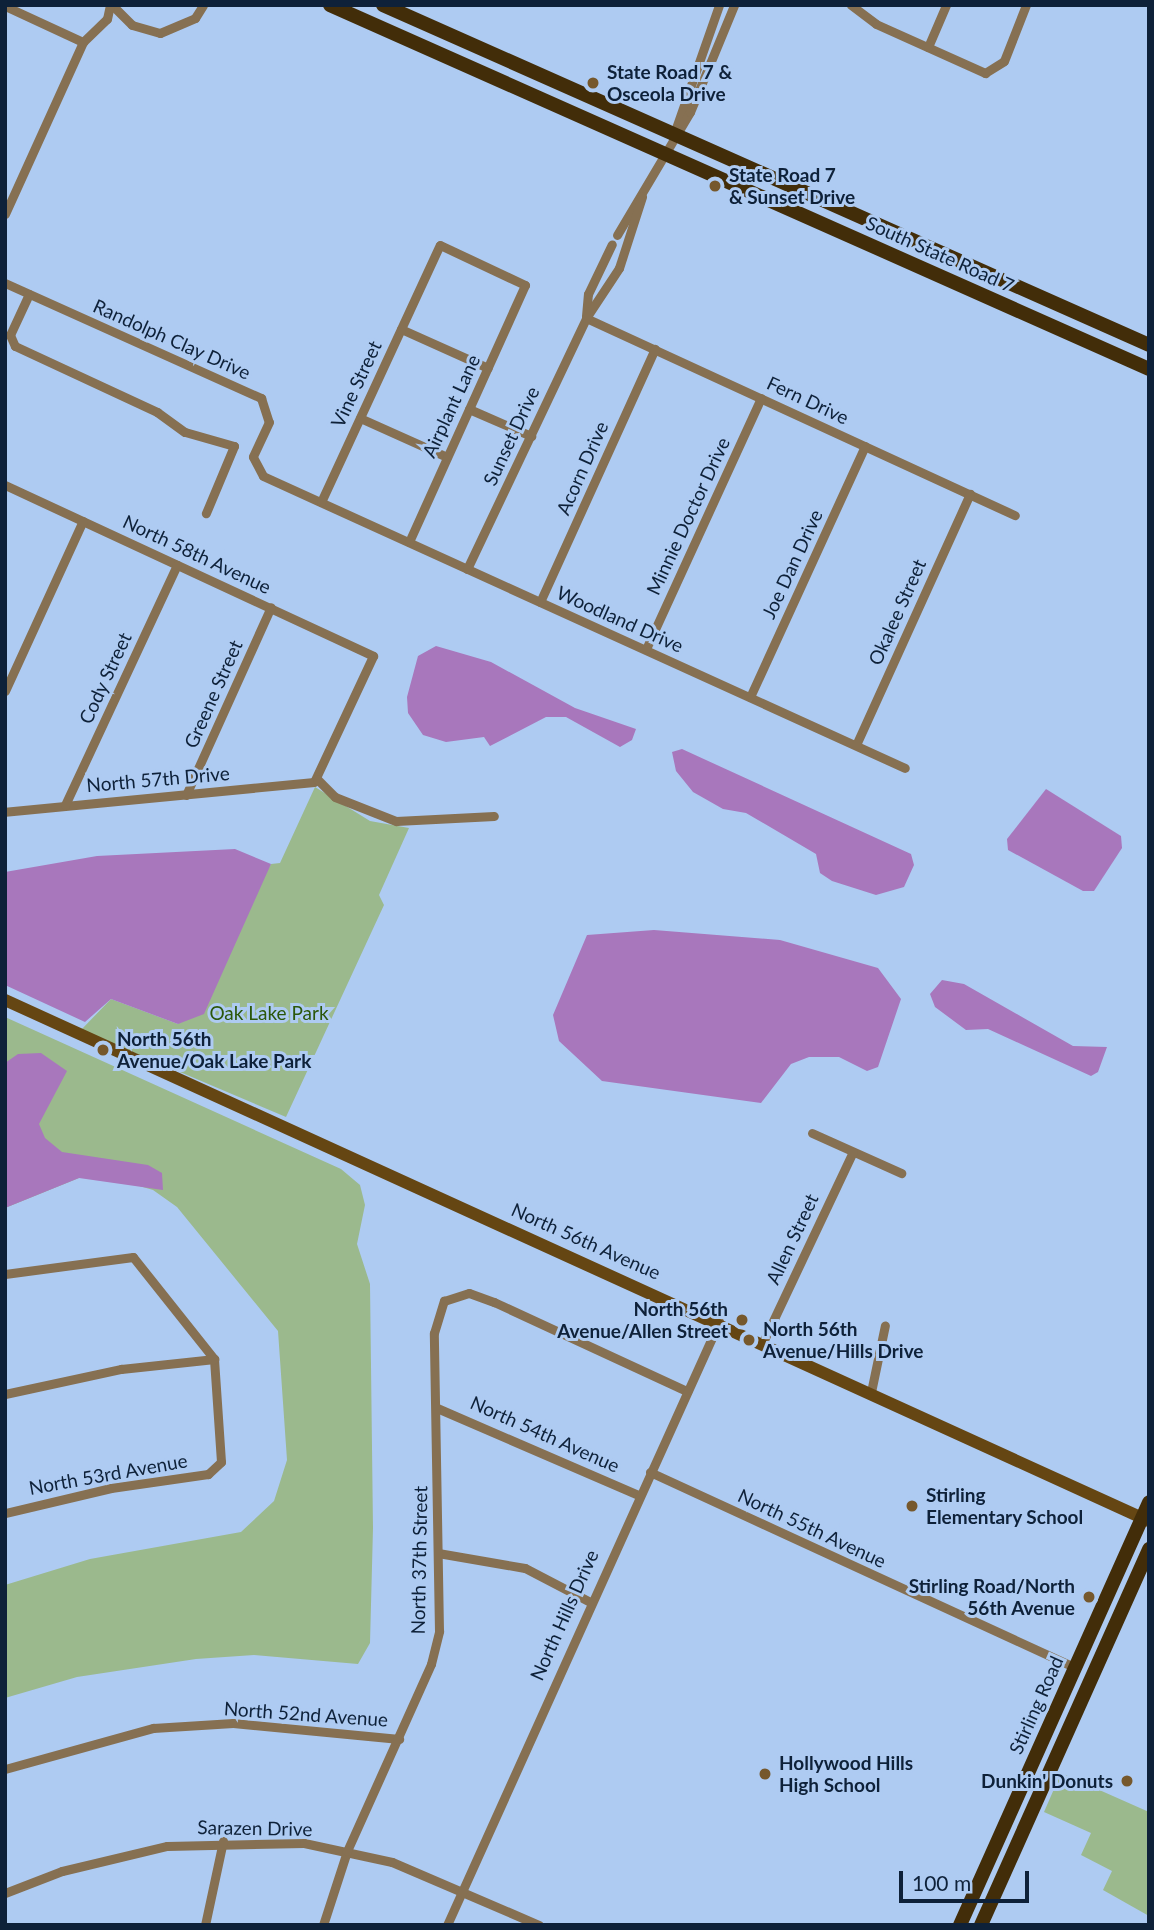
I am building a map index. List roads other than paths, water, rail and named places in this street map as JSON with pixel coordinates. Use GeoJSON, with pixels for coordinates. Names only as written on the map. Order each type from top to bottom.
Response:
{"type":"FeatureCollection","features":[{"type":"Feature","properties":{"kind":"main road","name":"South State Road 7"},"geometry":{"type":"LineString","coordinates":[[330,5],[667,151],[1149,369]]}},
{"type":"Feature","properties":{"kind":"main road","name":"South State Road 7"},"geometry":{"type":"LineString","coordinates":[[383,5],[675,132],[1149,345]]}},
{"type":"Feature","properties":{"kind":"main road"},"geometry":{"type":"LineString","coordinates":[[902,258],[933,248]]}},
{"type":"Feature","properties":{"kind":"main road"},"geometry":{"type":"LineString","coordinates":[[1087,342],[1110,337],[1111,329]]}},
{"type":"Feature","properties":{"kind":"main road","name":"Stirling Road"},"geometry":{"type":"LineString","coordinates":[[960,1925],[1074,1667],[1145,1519],[1149,1502]]}},
{"type":"Feature","properties":{"kind":"main road","name":"Stirling Road"},"geometry":{"type":"LineString","coordinates":[[981,1925],[1149,1549]]}},
{"type":"Feature","properties":{"kind":"main road"},"geometry":{"type":"LineString","coordinates":[[1074,1667],[1082,1701]]}},
{"type":"Feature","properties":{"kind":"street"},"geometry":{"type":"LineString","coordinates":[[5,214],[83,42],[107,19],[111,5],[132,24],[160,33],[195,18],[203,5]]}},
{"type":"Feature","properties":{"kind":"street"},"geometry":{"type":"LineString","coordinates":[[675,132],[678,107],[719,5]]}},
{"type":"Feature","properties":{"kind":"street"},"geometry":{"type":"LineString","coordinates":[[675,132],[690,112],[734,5]]}},
{"type":"Feature","properties":{"kind":"street"},"geometry":{"type":"LineString","coordinates":[[851,5],[928,47],[985,73],[997,70],[1026,5]]}},
{"type":"Feature","properties":{"kind":"street"},"geometry":{"type":"LineString","coordinates":[[928,47],[946,5]]}},
{"type":"Feature","properties":{"kind":"street"},"geometry":{"type":"LineString","coordinates":[[5,6],[83,42]]}},
{"type":"Feature","properties":{"kind":"street","name":"Sunset Drive"},"geometry":{"type":"LineString","coordinates":[[586,318],[588,294],[614,239],[642,197],[675,132]]}},
{"type":"Feature","properties":{"kind":"street","name":"Sunset Drive"},"geometry":{"type":"LineString","coordinates":[[467,569],[586,318],[622,260],[642,197]]}},
{"type":"Feature","properties":{"kind":"street","name":"Airplant Lane"},"geometry":{"type":"LineString","coordinates":[[409,542],[525,285],[440,245]]}},
{"type":"Feature","properties":{"kind":"street","name":"Vine Street"},"geometry":{"type":"LineString","coordinates":[[321,502],[440,245]]}},
{"type":"Feature","properties":{"kind":"street"},"geometry":{"type":"LineString","coordinates":[[607,254],[622,260]]}},
{"type":"Feature","properties":{"kind":"street","name":"Randolph Clay Drive"},"geometry":{"type":"LineString","coordinates":[[5,283],[261,398],[269,422],[253,457],[255,469],[284,487],[321,502]]}},
{"type":"Feature","properties":{"kind":"street"},"geometry":{"type":"LineString","coordinates":[[29,294],[10,335],[15,345],[185,432],[234,446],[206,513]]}},
{"type":"Feature","properties":{"kind":"street","name":"Fern Drive"},"geometry":{"type":"LineString","coordinates":[[586,318],[1015,515]]}},
{"type":"Feature","properties":{"kind":"street"},"geometry":{"type":"LineString","coordinates":[[401,329],[488,368]]}},
{"type":"Feature","properties":{"kind":"street","name":"Acorn Drive"},"geometry":{"type":"LineString","coordinates":[[540,602],[655,349]]}},
{"type":"Feature","properties":{"kind":"street","name":"Minnie Doctor Drive"},"geometry":{"type":"LineString","coordinates":[[646,649],[761,398]]}},
{"type":"Feature","properties":{"kind":"street"},"geometry":{"type":"LineString","coordinates":[[469,409],[531,436]]}},
{"type":"Feature","properties":{"kind":"street"},"geometry":{"type":"LineString","coordinates":[[360,418],[447,457]]}},
{"type":"Feature","properties":{"kind":"street","name":"Joe Dan Drive"},"geometry":{"type":"LineString","coordinates":[[750,697],[865,446]]}},
{"type":"Feature","properties":{"kind":"street","name":"North 58th Avenue"},"geometry":{"type":"LineString","coordinates":[[5,485],[373,656],[316,780]]}},
{"type":"Feature","properties":{"kind":"street","name":"Okalee Street"},"geometry":{"type":"LineString","coordinates":[[856,745],[970,494]]}},
{"type":"Feature","properties":{"kind":"street","name":"Woodland Drive"},"geometry":{"type":"LineString","coordinates":[[321,502],[905,768]]}},
{"type":"Feature","properties":{"kind":"street"},"geometry":{"type":"LineString","coordinates":[[5,691],[83,521]]}},
{"type":"Feature","properties":{"kind":"street","name":"Cody Street"},"geometry":{"type":"LineString","coordinates":[[65,805],[177,565]]}},
{"type":"Feature","properties":{"kind":"street","name":"Greene Street"},"geometry":{"type":"LineString","coordinates":[[186,794],[271,607]]}},
{"type":"Feature","properties":{"kind":"street"},"geometry":{"type":"LineString","coordinates":[[316,780],[335,797],[396,821],[494,816]]}},
{"type":"Feature","properties":{"kind":"street","name":"North 57th Drive"},"geometry":{"type":"LineString","coordinates":[[5,812],[316,780]]}},
{"type":"Feature","properties":{"kind":"street","name":"North 56th Avenue"},"geometry":{"type":"LineString","coordinates":[[5,1000],[763,1342],[1145,1519]]}},
{"type":"Feature","properties":{"kind":"street"},"geometry":{"type":"LineString","coordinates":[[812,1133],[901,1173]]}},
{"type":"Feature","properties":{"kind":"street","name":"Allen Street"},"geometry":{"type":"LineString","coordinates":[[763,1342],[853,1152]]}},
{"type":"Feature","properties":{"kind":"street"},"geometry":{"type":"LineString","coordinates":[[5,1274],[132,1256],[214,1359]]}},
{"type":"Feature","properties":{"kind":"street","name":"North 37th Street"},"geometry":{"type":"LineString","coordinates":[[323,1925],[347,1851],[399,1739],[439,1631],[434,1333],[444,1301],[469,1293],[494,1302],[687,1391]]}},
{"type":"Feature","properties":{"kind":"street","name":"North Hills Drive"},"geometry":{"type":"LineString","coordinates":[[447,1925],[459,1888],[719,1322]]}},
{"type":"Feature","properties":{"kind":"street"},"geometry":{"type":"LineString","coordinates":[[871,1392],[885,1325]]}},
{"type":"Feature","properties":{"kind":"street"},"geometry":{"type":"LineString","coordinates":[[5,1394],[121,1369],[214,1359]]}},
{"type":"Feature","properties":{"kind":"street","name":"North 53rd Avenue"},"geometry":{"type":"LineString","coordinates":[[5,1513],[217,1469],[214,1359]]}},
{"type":"Feature","properties":{"kind":"street","name":"North 54th Avenue"},"geometry":{"type":"LineString","coordinates":[[437,1408],[638,1496]]}},
{"type":"Feature","properties":{"kind":"street","name":"North 55th Avenue"},"geometry":{"type":"LineString","coordinates":[[650,1472],[1074,1667]]}},
{"type":"Feature","properties":{"kind":"street"},"geometry":{"type":"LineString","coordinates":[[438,1553],[525,1568],[590,1602]]}},
{"type":"Feature","properties":{"kind":"street","name":"North 52nd Avenue"},"geometry":{"type":"LineString","coordinates":[[5,1769],[153,1728],[233,1723],[399,1739]]}},
{"type":"Feature","properties":{"kind":"street"},"geometry":{"type":"LineString","coordinates":[[205,1925],[223,1841]]}},
{"type":"Feature","properties":{"kind":"street","name":"Sarazen Drive"},"geometry":{"type":"LineString","coordinates":[[5,1894],[117,1856],[223,1841],[347,1851],[459,1888],[539,1925]]}},
{"type":"Feature","properties":{"kind":"place","name":"State Road 7 & Osceola Drive"},"geometry":{"type":"Point","coordinates":[593,83]}},
{"type":"Feature","properties":{"kind":"place","name":"State Road 7 & Sunset Drive"},"geometry":{"type":"Point","coordinates":[715,186]}},
{"type":"Feature","properties":{"kind":"place","name":"North 56th Avenue/Oak Lake Park"},"geometry":{"type":"Point","coordinates":[103,1050]}},
{"type":"Feature","properties":{"kind":"place","name":"North 56th Avenue/Allen Street"},"geometry":{"type":"Point","coordinates":[742,1320]}},
{"type":"Feature","properties":{"kind":"place","name":"North 56th Avenue/Hills Drive"},"geometry":{"type":"Point","coordinates":[749,1340]}},
{"type":"Feature","properties":{"kind":"place","name":"Stirling Elementary School"},"geometry":{"type":"Point","coordinates":[912,1506]}},
{"type":"Feature","properties":{"kind":"place","name":"Stirling Road/North 56th Avenue"},"geometry":{"type":"Point","coordinates":[1089,1597]}},
{"type":"Feature","properties":{"kind":"place","name":"Hollywood Hills High School"},"geometry":{"type":"Point","coordinates":[765,1774]}},
{"type":"Feature","properties":{"kind":"place","name":"Dunkin' Donuts"},"geometry":{"type":"Point","coordinates":[1127,1781]}},
{"type":"Feature","properties":{"kind":"park label","name":"Oak Lake Park"},"geometry":{"type":"Point","coordinates":[269,1013]}}]}
